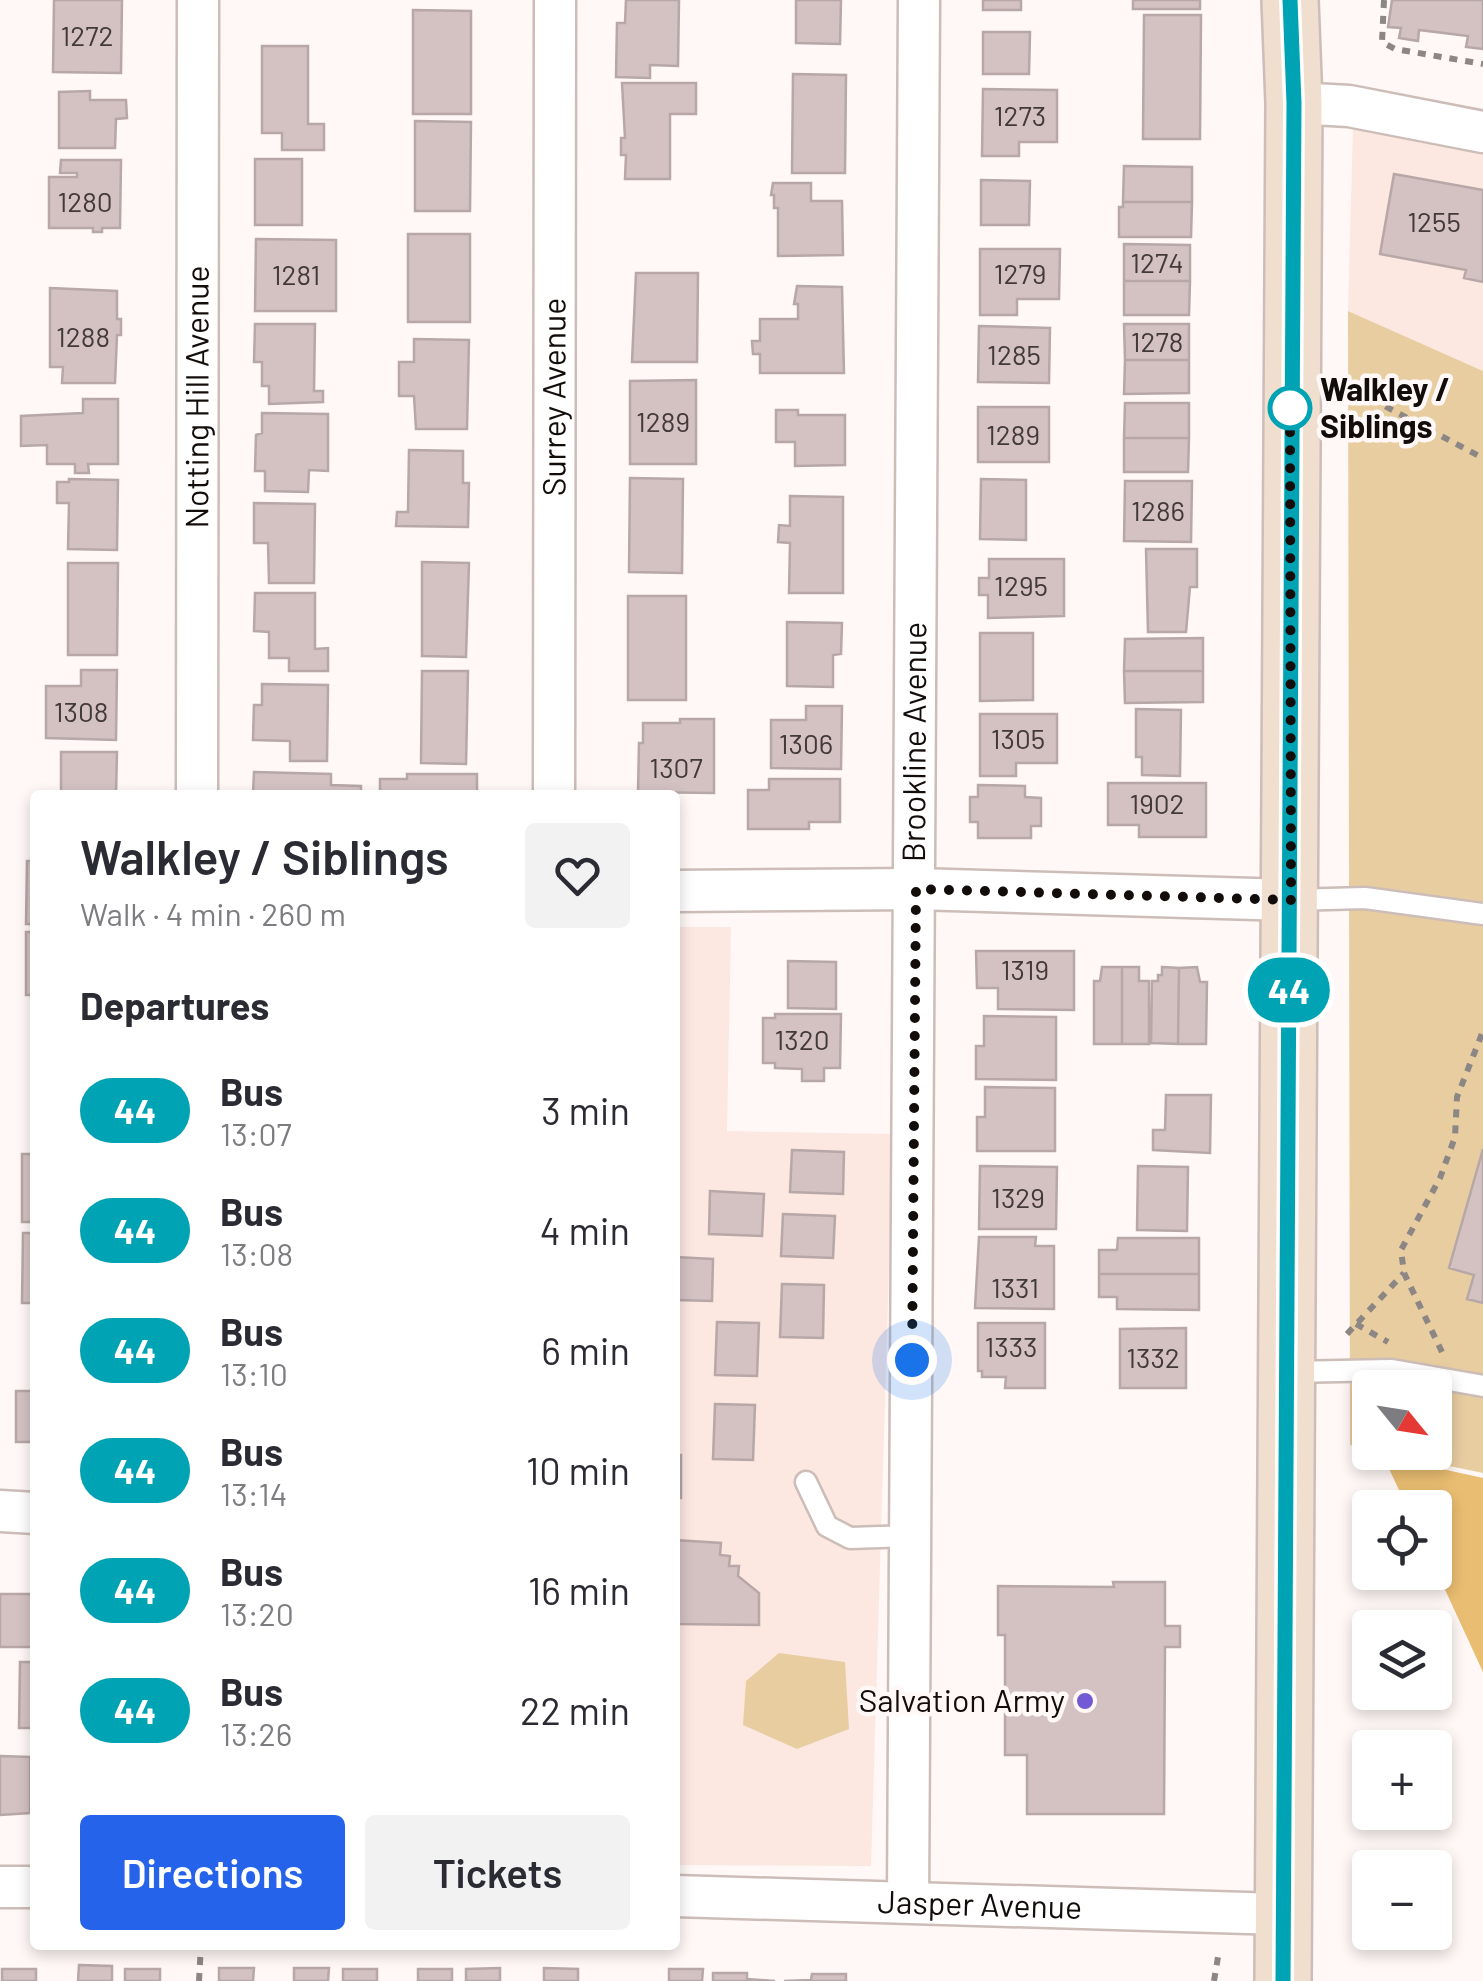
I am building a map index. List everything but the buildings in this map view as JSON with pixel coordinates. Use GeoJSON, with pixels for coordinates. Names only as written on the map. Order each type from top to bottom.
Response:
{"type":"FeatureCollection","features":[{"type":"Feature","properties":{"kind":"main road"},"geometry":{"type":"LineString","coordinates":[[1284,1981],[1294,103],[1290,0]]}},
{"type":"Feature","properties":{"kind":"street","name":"Notting Hill Avenue"},"geometry":{"type":"LineString","coordinates":[[197,790],[198,0]]}},
{"type":"Feature","properties":{"kind":"street","name":"Surrey Avenue"},"geometry":{"type":"LineString","coordinates":[[554,790],[556,0]]}},
{"type":"Feature","properties":{"kind":"street","name":"Brookline Avenue"},"geometry":{"type":"LineString","coordinates":[[908,1902],[919,0]]}},
{"type":"Feature","properties":{"kind":"street"},"geometry":{"type":"LineString","coordinates":[[1294,103],[1349,106],[1483,132]]}},
{"type":"Feature","properties":{"kind":"street"},"geometry":{"type":"LineString","coordinates":[[680,890],[916,889],[1291,900]]}},
{"type":"Feature","properties":{"kind":"street"},"geometry":{"type":"LineString","coordinates":[[0,1512],[30,1514]]}},
{"type":"Feature","properties":{"kind":"street"},"geometry":{"type":"LineString","coordinates":[[0,1887],[30,1887]]}},
{"type":"Feature","properties":{"kind":"street","name":"Jasper Avenue"},"geometry":{"type":"LineString","coordinates":[[680,1896],[1283,1914]]}},
{"type":"Feature","properties":{"kind":"lane"},"geometry":{"type":"LineString","coordinates":[[1291,900],[1365,898],[1483,914]]}},
{"type":"Feature","properties":{"kind":"lane"},"geometry":{"type":"LineString","coordinates":[[1286,1372],[1392,1370],[1483,1386]]}},
{"type":"Feature","properties":{"kind":"lane"},"geometry":{"type":"LineString","coordinates":[[806,1482],[827,1526],[850,1538],[911,1536]]}},
{"type":"Feature","properties":{"kind":"path"},"geometry":{"type":"LineString","coordinates":[[1384,0],[1382,42],[1395,49],[1483,64]]}},
{"type":"Feature","properties":{"kind":"path"},"geometry":{"type":"LineString","coordinates":[[1343,384],[1483,458]]}},
{"type":"Feature","properties":{"kind":"path"},"geometry":{"type":"LineString","coordinates":[[1454,1381],[1404,1273],[1401,1250],[1440,1178],[1456,1137],[1458,1097],[1483,1031]]}},
{"type":"Feature","properties":{"kind":"path"},"geometry":{"type":"LineString","coordinates":[[1346,1334],[1404,1273]]}},
{"type":"Feature","properties":{"kind":"path"},"geometry":{"type":"LineString","coordinates":[[199,1981],[201,1950]]}},
{"type":"Feature","properties":{"kind":"path"},"geometry":{"type":"LineString","coordinates":[[1214,1981],[1218,1957]]}},
{"type":"Feature","properties":{"kind":"shaded area"},"geometry":{"type":"Polygon","coordinates":[[[1353,126],[1483,149],[1483,371],[1348,311],[1353,126]]]}},
{"type":"Feature","properties":{"kind":"shaded area"},"geometry":{"type":"Polygon","coordinates":[[[1348,311],[1483,371],[1483,1473],[1452,1467],[1452,1370],[1352,1370],[1350,1445],[1348,311]]]}},
{"type":"Feature","properties":{"kind":"shaded area"},"geometry":{"type":"Polygon","coordinates":[[[680,927],[731,927],[727,1131],[893,1134],[871,1866],[680,1865],[680,927]]]}},
{"type":"Feature","properties":{"kind":"shaded area"},"geometry":{"type":"Polygon","coordinates":[[[1390,1470],[1447,1470],[1483,1478],[1483,1672],[1445,1590],[1452,1590],[1452,1490],[1399,1490],[1390,1470]]]}},
{"type":"Feature","properties":{"kind":"shaded area"},"geometry":{"type":"Polygon","coordinates":[[[779,1653],[845,1662],[849,1729],[797,1749],[743,1725],[746,1681],[779,1653]]]}},
{"type":"Feature","properties":{"kind":"bus line","name":"44"},"geometry":{"type":"LineString","coordinates":[[1283,1981],[1294,103],[1290,0]]}},
{"type":"Feature","properties":{"kind":"place","name":"Walkley / Siblings"},"geometry":{"type":"Point","coordinates":[1290,408]}},
{"type":"Feature","properties":{"kind":"place","name":"Salvation Army"},"geometry":{"type":"Point","coordinates":[1085,1701]}},
{"type":"Feature","properties":{"kind":"route"},"geometry":{"type":"LineString","coordinates":[[912,1360],[916,889],[1291,900],[1290,408]]}}]}
